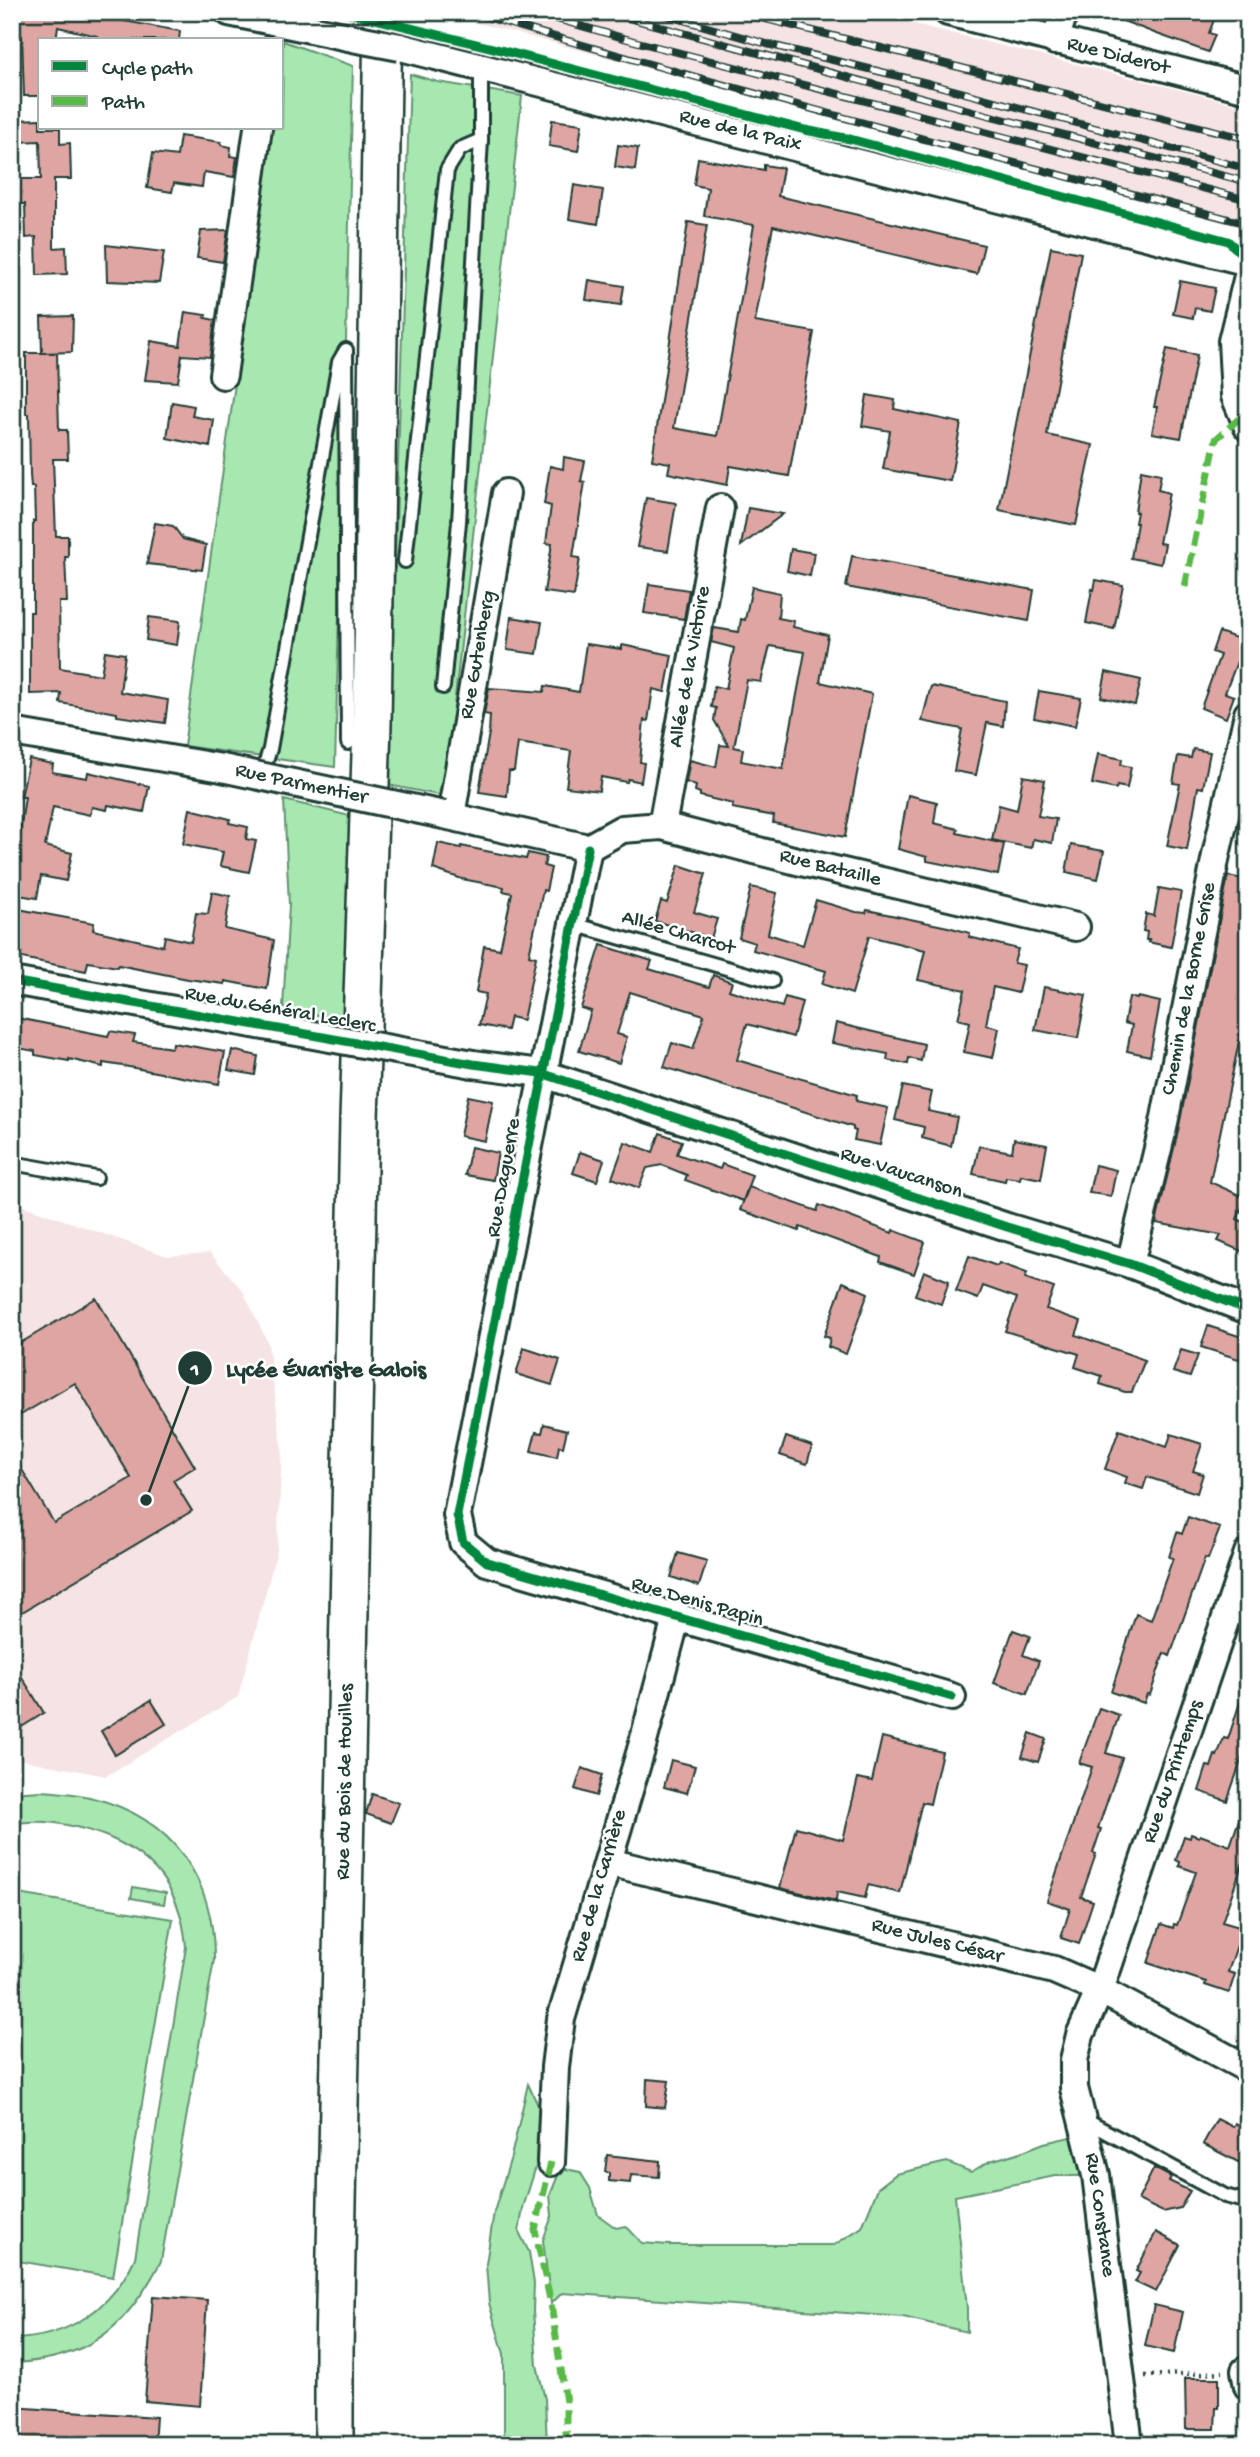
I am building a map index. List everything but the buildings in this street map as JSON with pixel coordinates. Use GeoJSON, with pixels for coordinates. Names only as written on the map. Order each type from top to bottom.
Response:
{"type":"FeatureCollection","features":[{"type":"Feature","properties":{"kind":"main road","name":"Rue du Bois de Houilles"},"geometry":{"type":"LineString","coordinates":[[334,2445],[359,1119],[372,724],[383,12]]}},
{"type":"Feature","properties":{"kind":"street","name":"Rue de la Paix"},"geometry":{"type":"LineString","coordinates":[[229,12],[272,31],[358,38],[400,47],[1248,262]]}},
{"type":"Feature","properties":{"kind":"street","name":"Rue Diderot"},"geometry":{"type":"LineString","coordinates":[[948,12],[998,19],[1055,41],[1248,89]]}},
{"type":"Feature","properties":{"kind":"street"},"geometry":{"type":"LineString","coordinates":[[1055,41],[1064,12]]}},
{"type":"Feature","properties":{"kind":"street"},"geometry":{"type":"LineString","coordinates":[[223,375],[258,130]]}},
{"type":"Feature","properties":{"kind":"street"},"geometry":{"type":"LineString","coordinates":[[1248,275],[1232,341],[1235,396],[1248,427]]}},
{"type":"Feature","properties":{"kind":"street","name":"Rue Gutenberg"},"geometry":{"type":"LineString","coordinates":[[448,816],[506,493]]}},
{"type":"Feature","properties":{"kind":"street","name":"Allée de la Victoire"},"geometry":{"type":"LineString","coordinates":[[662,826],[720,508]]}},
{"type":"Feature","properties":{"kind":"street","name":"Chemin de la Borne Grise"},"geometry":{"type":"LineString","coordinates":[[1130,1264],[1163,1128],[1216,855],[1248,714]]}},
{"type":"Feature","properties":{"kind":"street","name":"Rue Parmentier"},"geometry":{"type":"LineString","coordinates":[[12,732],[222,768],[588,848]]}},
{"type":"Feature","properties":{"kind":"street","name":"Rue Bataille"},"geometry":{"type":"LineString","coordinates":[[588,848],[622,828],[662,826],[1076,927]]}},
{"type":"Feature","properties":{"kind":"street","name":"Rue Daguerre"},"geometry":{"type":"LineString","coordinates":[[457,1515],[518,1208],[541,1073],[588,848]]}},
{"type":"Feature","properties":{"kind":"street","name":"Rue du Général Leclerc"},"geometry":{"type":"LineString","coordinates":[[12,981],[473,1064],[541,1073]]}},
{"type":"Feature","properties":{"kind":"street","name":"Rue Vaucanson"},"geometry":{"type":"LineString","coordinates":[[541,1073],[1007,1227],[1130,1264],[1248,1310]]}},
{"type":"Feature","properties":{"kind":"street","name":"Rue Denis Papin"},"geometry":{"type":"LineString","coordinates":[[457,1515],[463,1542],[487,1562],[952,1697]]}},
{"type":"Feature","properties":{"kind":"street","name":"Rue du Printemps"},"geometry":{"type":"LineString","coordinates":[[1100,1990],[1248,1553]]}},
{"type":"Feature","properties":{"kind":"street","name":"Rue de la Carrière"},"geometry":{"type":"LineString","coordinates":[[551,2162],[555,2067],[561,2019],[677,1615]]}},
{"type":"Feature","properties":{"kind":"street","name":"Rue Jules César"},"geometry":{"type":"LineString","coordinates":[[608,1862],[1054,1970],[1100,1990],[1248,2069]]}},
{"type":"Feature","properties":{"kind":"street","name":"Rue Constance"},"geometry":{"type":"LineString","coordinates":[[1100,1990],[1080,2035],[1074,2060],[1074,2088],[1096,2175],[1129,2445]]}},
{"type":"Feature","properties":{"kind":"lane"},"geometry":{"type":"LineString","coordinates":[[443,687],[459,522],[481,140],[481,67]]}},
{"type":"Feature","properties":{"kind":"lane"},"geometry":{"type":"LineString","coordinates":[[405,561],[447,170],[460,149],[481,140]]}},
{"type":"Feature","properties":{"kind":"lane"},"geometry":{"type":"LineString","coordinates":[[261,776],[270,749],[339,362],[346,349],[348,743]]}},
{"type":"Feature","properties":{"kind":"lane","name":"Allée Charcot"},"geometry":{"type":"LineString","coordinates":[[573,924],[772,981]]}},
{"type":"Feature","properties":{"kind":"lane"},"geometry":{"type":"LineString","coordinates":[[12,1163],[96,1178]]}},
{"type":"Feature","properties":{"kind":"lane"},"geometry":{"type":"LineString","coordinates":[[1082,2119],[1225,2196],[1248,2202]]}},
{"type":"Feature","properties":{"kind":"path"},"geometry":{"type":"LineString","coordinates":[[1119,2378],[1246,2379]]}},
{"type":"Feature","properties":{"kind":"shaded area"},"geometry":{"type":"Polygon","coordinates":[[[437,12],[867,12],[1248,107],[1248,229],[437,12]]]}},
{"type":"Feature","properties":{"kind":"shaded area"},"geometry":{"type":"Polygon","coordinates":[[[12,1202],[167,1256],[210,1253],[243,1291],[268,1343],[282,1449],[277,1550],[238,1697],[106,1776],[12,1758],[12,1202]]]}},
{"type":"Feature","properties":{"kind":"green space"},"geometry":{"type":"Polygon","coordinates":[[[284,41],[353,66],[335,767],[184,746],[271,130],[284,130],[284,41]]]}},
{"type":"Feature","properties":{"kind":"green space"},"geometry":{"type":"Polygon","coordinates":[[[410,74],[438,82],[522,96],[444,796],[388,785],[410,74]]]}},
{"type":"Feature","properties":{"kind":"green space"},"geometry":{"type":"Polygon","coordinates":[[[284,800],[354,817],[346,1021],[283,1008],[289,905],[284,800]]]}},
{"type":"Feature","properties":{"kind":"green space"},"geometry":{"type":"Polygon","coordinates":[[[40,1791],[80,1795],[121,1807],[146,1820],[167,1837],[184,1856],[207,1904],[214,1960],[161,2261],[134,2304],[103,2336],[63,2355],[12,2363],[12,2339],[52,2333],[86,2317],[114,2292],[135,2258],[186,1947],[183,1923],[176,1902],[154,1868],[138,1854],[120,1843],[76,1827],[44,1822],[12,1824],[12,1793],[40,1791]]]}},
{"type":"Feature","properties":{"kind":"green space"},"geometry":{"type":"Polygon","coordinates":[[[133,1887],[166,1893],[164,1904],[131,1898],[133,1887]]]}},
{"type":"Feature","properties":{"kind":"green space"},"geometry":{"type":"Polygon","coordinates":[[[12,1893],[173,1919],[113,2277],[12,2260],[12,1893]]]}},
{"type":"Feature","properties":{"kind":"green space"},"geometry":{"type":"Polygon","coordinates":[[[528,2084],[542,2114],[537,2163],[523,2208],[519,2232],[529,2252],[534,2283],[537,2365],[545,2399],[547,2445],[504,2445],[504,2354],[489,2303],[486,2264],[494,2212],[511,2157],[528,2084]]]}},
{"type":"Feature","properties":{"kind":"green space"},"geometry":{"type":"Polygon","coordinates":[[[1070,2137],[1080,2155],[1082,2166],[1079,2176],[1055,2176],[955,2196],[967,2308],[967,2332],[903,2317],[562,2293],[551,2304],[543,2240],[552,2216],[550,2195],[561,2168],[580,2172],[590,2188],[598,2215],[616,2228],[626,2226],[642,2243],[834,2245],[862,2227],[878,2188],[896,2174],[947,2162],[971,2172],[990,2161],[1070,2137]]]}},
{"type":"Feature","properties":{"kind":"railway"},"geometry":{"type":"LineString","coordinates":[[470,12],[761,95],[1248,224]]}},
{"type":"Feature","properties":{"kind":"railway"},"geometry":{"type":"LineString","coordinates":[[532,12],[634,41],[1248,200]]}},
{"type":"Feature","properties":{"kind":"railway"},"geometry":{"type":"LineString","coordinates":[[606,12],[1248,182]]}},
{"type":"Feature","properties":{"kind":"railway"},"geometry":{"type":"LineString","coordinates":[[655,12],[767,44],[931,84],[1248,169]]}},
{"type":"Feature","properties":{"kind":"railway"},"geometry":{"type":"LineString","coordinates":[[737,12],[1248,139]]}},
{"type":"Feature","properties":{"kind":"marked path"},"geometry":{"type":"LineString","coordinates":[[1185,587],[1216,439],[1243,415]]}},
{"type":"Feature","properties":{"kind":"marked path"},"geometry":{"type":"LineString","coordinates":[[551,2162],[535,2230],[551,2304],[566,2402],[566,2445]]}},
{"type":"Feature","properties":{"kind":"cycle path"},"geometry":{"type":"LineString","coordinates":[[346,12],[805,130],[850,139],[1228,241],[1248,260]]}},
{"type":"Feature","properties":{"kind":"cycle path"},"geometry":{"type":"LineString","coordinates":[[588,848],[457,1515],[463,1542],[487,1562],[952,1697]]}},
{"type":"Feature","properties":{"kind":"cycle path"},"geometry":{"type":"LineString","coordinates":[[12,981],[473,1064],[541,1073],[1007,1227],[1130,1264],[1248,1310]]}},
{"type":"Feature","properties":{"kind":"place","name":"Lycée Évariste Galois"},"geometry":{"type":"Point","coordinates":[146,1500]}}]}
